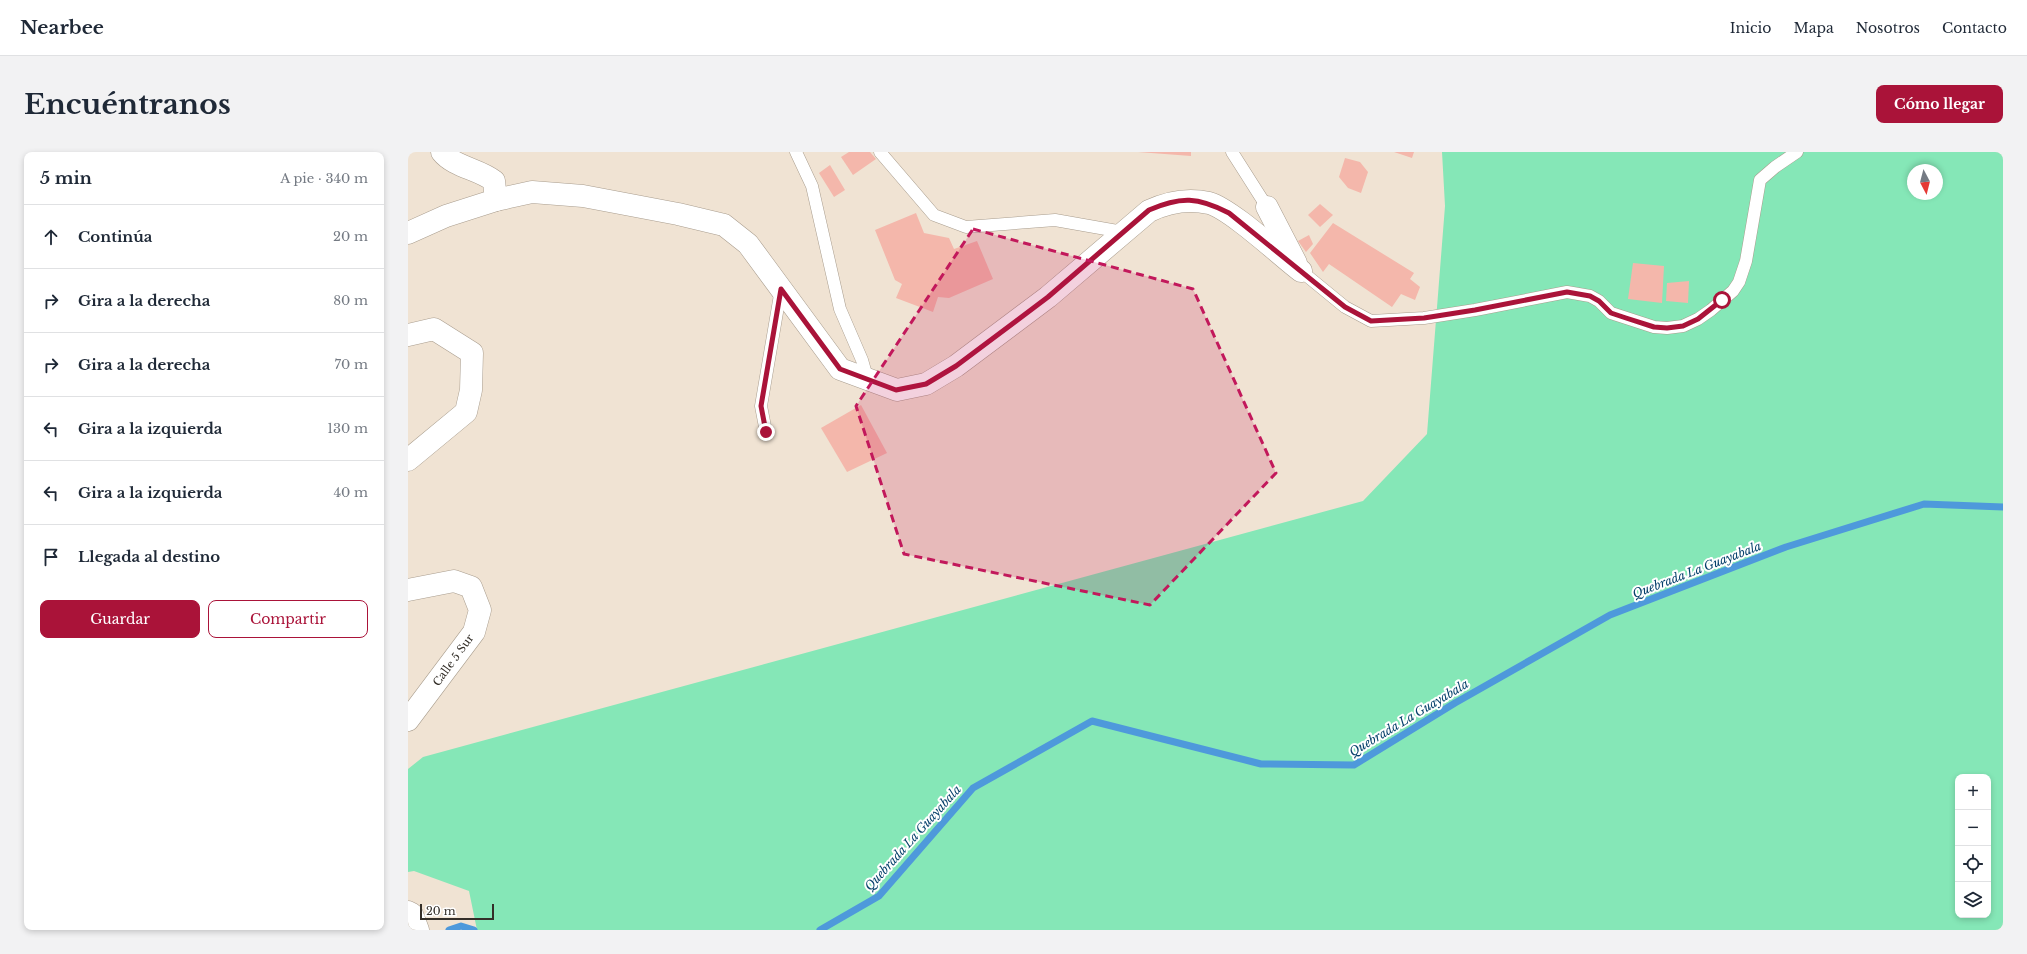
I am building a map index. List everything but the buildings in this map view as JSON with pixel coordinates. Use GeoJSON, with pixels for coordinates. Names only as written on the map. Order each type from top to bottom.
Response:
{"type":"FeatureCollection","features":[{"type":"Feature","properties":{"kind":"street"},"geometry":{"type":"LineString","coordinates":[[442,152],[447,159],[486,175],[494,181],[496,200]]}},
{"type":"Feature","properties":{"kind":"street"},"geometry":{"type":"LineString","coordinates":[[408,233],[446,216],[496,200],[532,192],[583,196],[678,214],[724,225],[748,244],[840,369],[868,381],[896,390],[926,384],[956,366],[1048,297],[1149,210],[1167,202],[1186,200],[1210,203],[1229,213],[1300,271]]}},
{"type":"Feature","properties":{"kind":"street"},"geometry":{"type":"LineString","coordinates":[[1267,207],[1300,271]]}},
{"type":"Feature","properties":{"kind":"street"},"geometry":{"type":"LineString","coordinates":[[408,335],[434,329],[472,353],[470,390],[466,412],[408,460]]}},
{"type":"Feature","properties":{"kind":"street","name":"Calle 5 Sur"},"geometry":{"type":"LineString","coordinates":[[408,590],[454,581],[471,587],[480,610],[474,632],[408,720]]}},
{"type":"Feature","properties":{"kind":"street"},"geometry":{"type":"LineString","coordinates":[[408,912],[412,914],[418,930]]}},
{"type":"Feature","properties":{"kind":"lane"},"geometry":{"type":"LineString","coordinates":[[796,152],[812,186],[840,310],[862,360],[868,381]]}},
{"type":"Feature","properties":{"kind":"lane"},"geometry":{"type":"LineString","coordinates":[[880,152],[934,215],[966,227],[1055,220],[1123,232]]}},
{"type":"Feature","properties":{"kind":"lane"},"geometry":{"type":"LineString","coordinates":[[1232,152],[1267,207]]}},
{"type":"Feature","properties":{"kind":"lane"},"geometry":{"type":"LineString","coordinates":[[1300,271],[1345,307],[1371,321],[1438,316],[1567,292],[1590,296],[1599,301],[1611,313],[1654,327],[1667,328],[1683,326],[1711,310],[1736,286],[1746,261],[1760,180],[1775,167],[1797,152]]}},
{"type":"Feature","properties":{"kind":"lane"},"geometry":{"type":"LineString","coordinates":[[766,432],[761,406],[781,289]]}},
{"type":"Feature","properties":{"kind":"highlighted area"},"geometry":{"type":"Polygon","coordinates":[[[973,229],[1193,289],[1276,473],[1150,605],[904,554],[856,406],[973,229]]]}},
{"type":"Feature","properties":{"kind":"green space"},"geometry":{"type":"Polygon","coordinates":[[[1442,152],[2003,152],[2003,930],[477,930],[469,891],[414,871],[408,872],[408,769],[423,757],[1363,501],[1427,434],[1445,206],[1442,152]]]}},
{"type":"Feature","properties":{"kind":"waterway","name":"Quebrada La Guayabala"},"geometry":{"type":"LineString","coordinates":[[820,930],[879,896],[973,788],[1092,721],[1261,764],[1354,765],[1455,703],[1610,615],[1786,547],[1924,504],[2003,507]]}},
{"type":"Feature","properties":{"kind":"waterway","name":"Quebrada La Guayabala"},"geometry":{"type":"LineString","coordinates":[[449,930],[461,926],[474,930]]}},
{"type":"Feature","properties":{"kind":"route"},"geometry":{"type":"LineString","coordinates":[[766,432],[761,406],[781,289],[840,369],[868,381],[896,390],[926,384],[956,366],[1000,334],[1048,297],[1149,210],[1167,202],[1186,200],[1210,203],[1229,213],[1345,307],[1371,321],[1424,318],[1475,310],[1548,294],[1567,292],[1590,296],[1599,301],[1611,313],[1654,327],[1667,328],[1683,326],[1698,319],[1722,300]]}}]}
